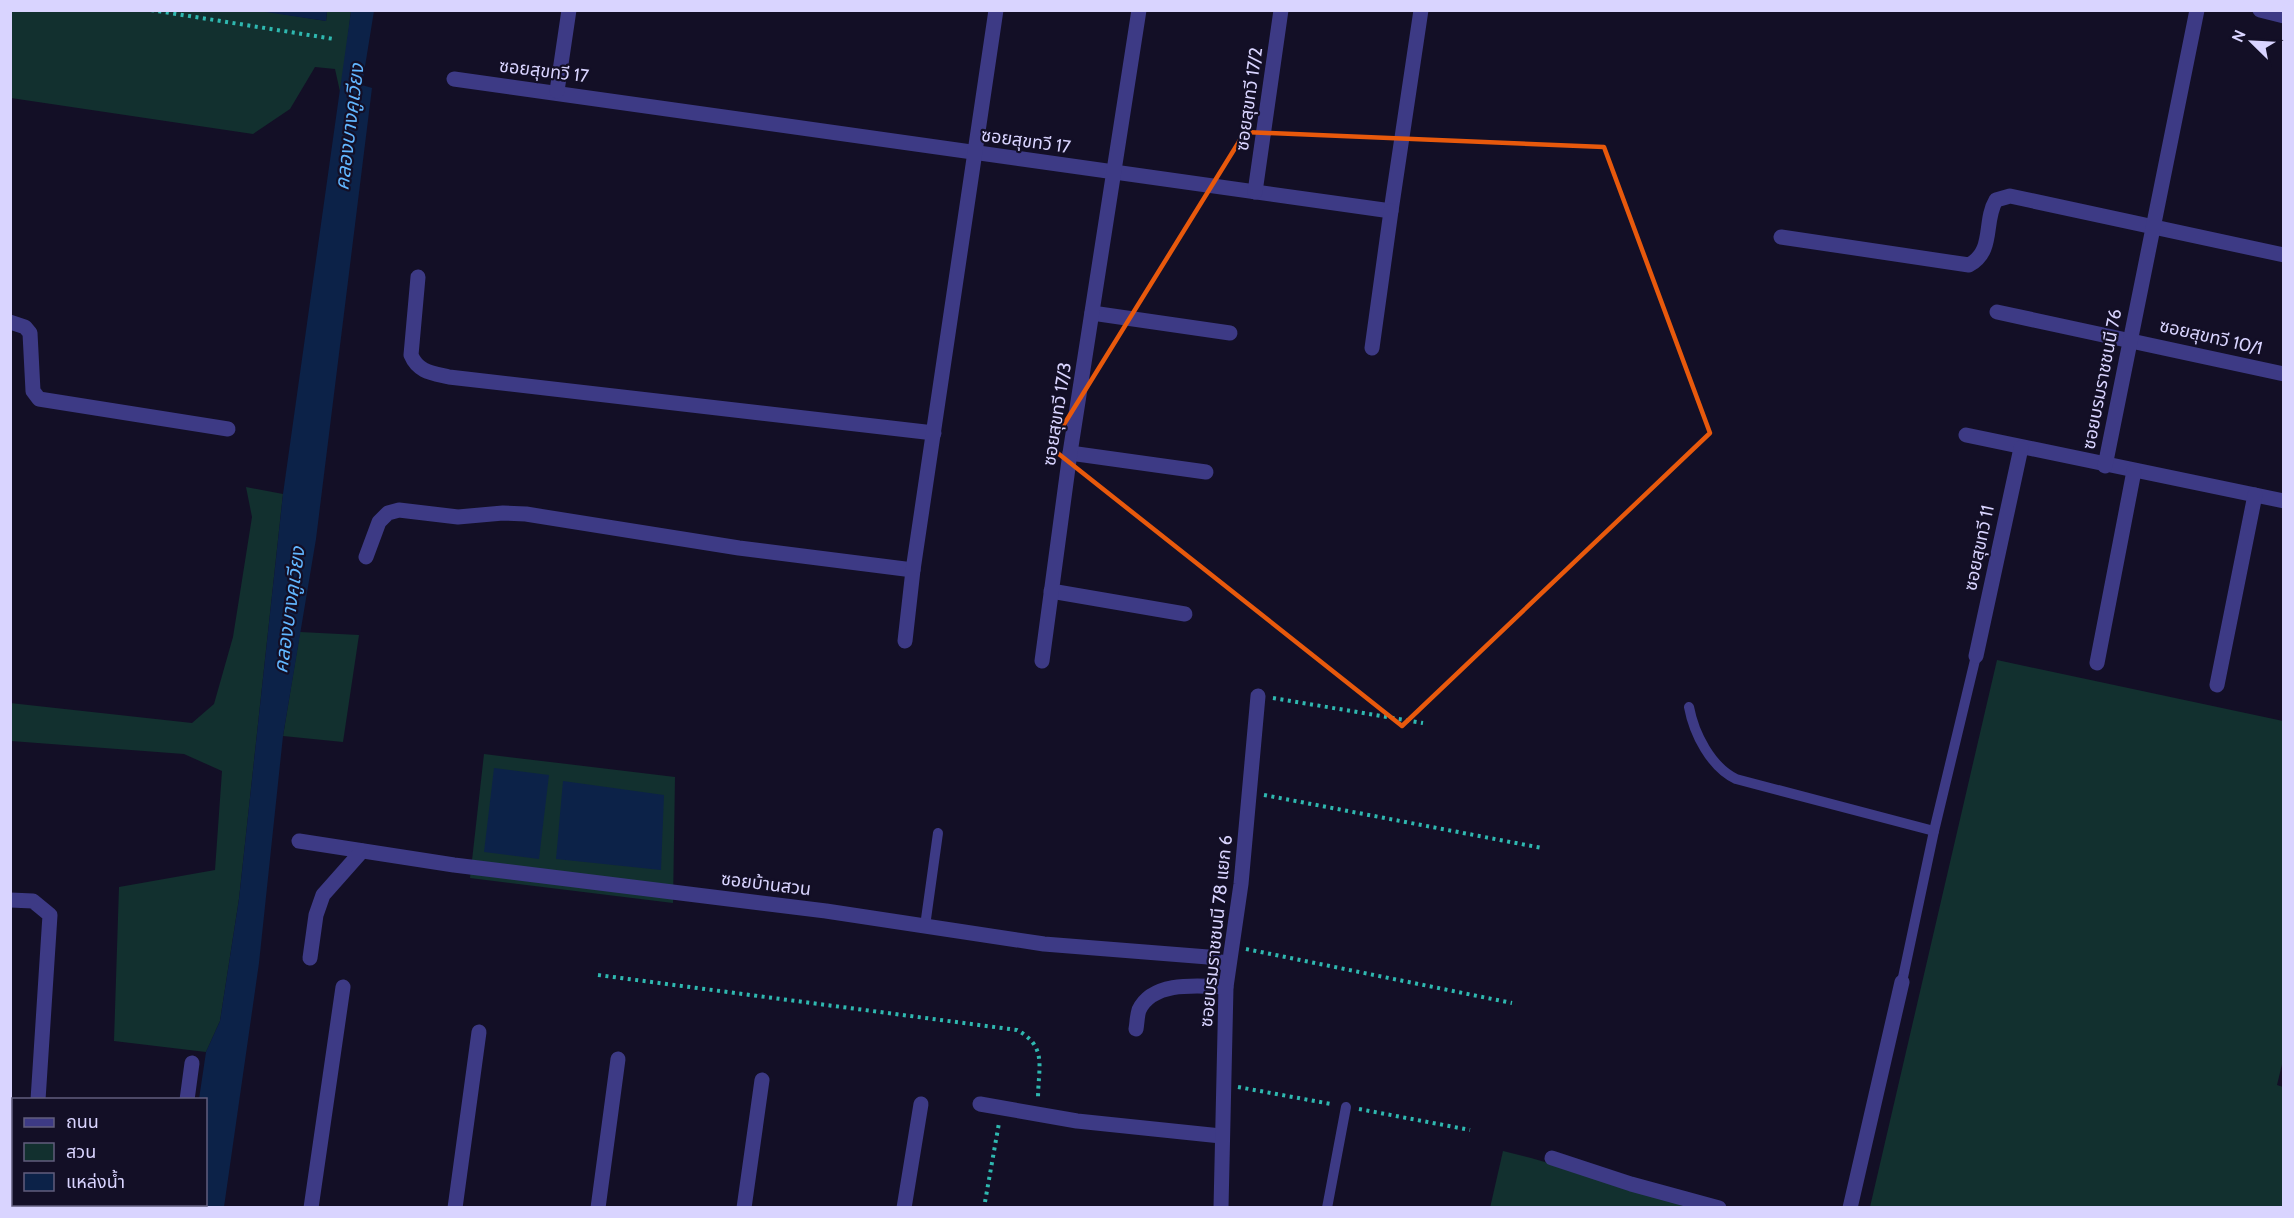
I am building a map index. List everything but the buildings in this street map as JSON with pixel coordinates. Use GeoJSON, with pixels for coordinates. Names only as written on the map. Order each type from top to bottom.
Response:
{"type":"FeatureCollection","features":[{"type":"Feature","properties":{"kind":"street"},"geometry":{"type":"LineString","coordinates":[[557,92],[568,10]]}},
{"type":"Feature","properties":{"kind":"street"},"geometry":{"type":"LineString","coordinates":[[905,641],[913,570],[996,10]]}},
{"type":"Feature","properties":{"kind":"street","name":"ซอยสุขทวี 17/3"},"geometry":{"type":"LineString","coordinates":[[1042,661],[1070,453],[1140,10]]}},
{"type":"Feature","properties":{"kind":"street","name":"ซอยสุขทวี 17/2"},"geometry":{"type":"LineString","coordinates":[[1255,192],[1281,10]]}},
{"type":"Feature","properties":{"kind":"street"},"geometry":{"type":"LineString","coordinates":[[1372,348],[1421,10]]}},
{"type":"Feature","properties":{"kind":"street","name":"ซอยบรมราชชนนี 76"},"geometry":{"type":"LineString","coordinates":[[2197,10],[2105,466],[2283,501]]}},
{"type":"Feature","properties":{"kind":"street"},"geometry":{"type":"LineString","coordinates":[[2260,10],[2283,16]]}},
{"type":"Feature","properties":{"kind":"street","name":"ซอยสุขทวี 17"},"geometry":{"type":"LineString","coordinates":[[454,79],[557,92],[1114,174],[1391,211]]}},
{"type":"Feature","properties":{"kind":"street"},"geometry":{"type":"LineString","coordinates":[[1781,237],[1969,265],[1979,259],[1985,250],[1990,209],[1996,200],[2010,196],[2283,255]]}},
{"type":"Feature","properties":{"kind":"street"},"geometry":{"type":"LineString","coordinates":[[418,277],[411,355],[416,366],[426,372],[449,377],[934,433]]}},
{"type":"Feature","properties":{"kind":"street","name":"ซอยสุขทวี 10/1"},"geometry":{"type":"LineString","coordinates":[[1997,312],[2283,374]]}},
{"type":"Feature","properties":{"kind":"street"},"geometry":{"type":"LineString","coordinates":[[1092,313],[1230,333]]}},
{"type":"Feature","properties":{"kind":"street"},"geometry":{"type":"LineString","coordinates":[[10,321],[25,327],[30,333],[33,391],[39,399],[228,429]]}},
{"type":"Feature","properties":{"kind":"street"},"geometry":{"type":"LineString","coordinates":[[1966,435],[2105,466]]}},
{"type":"Feature","properties":{"kind":"street","name":"ซอยสุขทวี 11"},"geometry":{"type":"LineString","coordinates":[[1976,656],[2021,448]]}},
{"type":"Feature","properties":{"kind":"street"},"geometry":{"type":"LineString","coordinates":[[1070,453],[1206,472]]}},
{"type":"Feature","properties":{"kind":"street"},"geometry":{"type":"LineString","coordinates":[[2097,663],[2134,471]]}},
{"type":"Feature","properties":{"kind":"street"},"geometry":{"type":"LineString","coordinates":[[2217,685],[2255,495]]}},
{"type":"Feature","properties":{"kind":"street"},"geometry":{"type":"LineString","coordinates":[[366,557],[380,522],[388,513],[399,510],[458,517],[503,513],[526,514],[728,546],[913,570]]}},
{"type":"Feature","properties":{"kind":"street"},"geometry":{"type":"LineString","coordinates":[[1051,591],[1185,614]]}},
{"type":"Feature","properties":{"kind":"street","name":"ซอยบรมราชชนนี 78 แยก 6"},"geometry":{"type":"LineString","coordinates":[[1221,1208],[1226,987],[1241,884],[1258,696]]}},
{"type":"Feature","properties":{"kind":"street","name":"ซอยบ้านสวน"},"geometry":{"type":"LineString","coordinates":[[299,841],[454,865],[925,926],[1044,944],[1208,957],[1228,965]]}},
{"type":"Feature","properties":{"kind":"street"},"geometry":{"type":"LineString","coordinates":[[310,958],[316,915],[323,895],[362,851]]}},
{"type":"Feature","properties":{"kind":"street"},"geometry":{"type":"LineString","coordinates":[[10,900],[33,901],[50,915],[38,1098]]}},
{"type":"Feature","properties":{"kind":"street"},"geometry":{"type":"LineString","coordinates":[[1850,1208],[1902,982]]}},
{"type":"Feature","properties":{"kind":"street"},"geometry":{"type":"LineString","coordinates":[[1136,1029],[1139,1010],[1150,997],[1187,985],[1226,987]]}},
{"type":"Feature","properties":{"kind":"street"},"geometry":{"type":"LineString","coordinates":[[311,1208],[343,987]]}},
{"type":"Feature","properties":{"kind":"street"},"geometry":{"type":"LineString","coordinates":[[455,1208],[479,1032]]}},
{"type":"Feature","properties":{"kind":"street"},"geometry":{"type":"LineString","coordinates":[[598,1208],[618,1059]]}},
{"type":"Feature","properties":{"kind":"street"},"geometry":{"type":"LineString","coordinates":[[187,1098],[192,1063]]}},
{"type":"Feature","properties":{"kind":"street"},"geometry":{"type":"LineString","coordinates":[[744,1208],[762,1080]]}},
{"type":"Feature","properties":{"kind":"street"},"geometry":{"type":"LineString","coordinates":[[904,1208],[921,1104]]}},
{"type":"Feature","properties":{"kind":"street"},"geometry":{"type":"LineString","coordinates":[[981,1104],[1038,1114],[1221,1136]]}},
{"type":"Feature","properties":{"kind":"street"},"geometry":{"type":"LineString","coordinates":[[1552,1158],[1631,1184],[1719,1208]]}},
{"type":"Feature","properties":{"kind":"lane"},"geometry":{"type":"LineString","coordinates":[[1902,982],[1934,831],[1976,656]]}},
{"type":"Feature","properties":{"kind":"lane"},"geometry":{"type":"LineString","coordinates":[[1689,707],[1692,722],[1723,773],[1736,779],[1934,831]]}},
{"type":"Feature","properties":{"kind":"lane"},"geometry":{"type":"LineString","coordinates":[[925,926],[938,833]]}},
{"type":"Feature","properties":{"kind":"lane"},"geometry":{"type":"LineString","coordinates":[[1327,1208],[1346,1107]]}},
{"type":"Feature","properties":{"kind":"path"},"geometry":{"type":"LineString","coordinates":[[151,10],[334,39]]}},
{"type":"Feature","properties":{"kind":"path"},"geometry":{"type":"LineString","coordinates":[[1258,696],[1423,723]]}},
{"type":"Feature","properties":{"kind":"path"},"geometry":{"type":"LineString","coordinates":[[1249,792],[1542,848]]}},
{"type":"Feature","properties":{"kind":"path"},"geometry":{"type":"LineString","coordinates":[[1231,946],[1512,1003]]}},
{"type":"Feature","properties":{"kind":"path"},"geometry":{"type":"LineString","coordinates":[[598,975],[1017,1030],[1032,1038],[1039,1047],[1038,1114]]}},
{"type":"Feature","properties":{"kind":"path"},"geometry":{"type":"LineString","coordinates":[[985,1202],[1002,1108]]}},
{"type":"Feature","properties":{"kind":"highlighted area"},"geometry":{"type":"Polygon","coordinates":[[[1245,132],[1604,147],[1710,433],[1402,726],[1050,447],[1245,132]]]}},
{"type":"Feature","properties":{"kind":"green space"},"geometry":{"type":"Polygon","coordinates":[[[258,10],[326,21],[327,11],[351,11],[341,96],[335,69],[315,67],[290,109],[253,134],[11,98],[10,11],[258,10]]]}},
{"type":"Feature","properties":{"kind":"green space"},"geometry":{"type":"Polygon","coordinates":[[[246,487],[283,494],[239,899],[220,1021],[206,1052],[114,1041],[119,887],[215,870],[222,771],[184,754],[11,741],[10,703],[192,723],[214,704],[233,637],[252,517],[246,487]]]}},
{"type":"Feature","properties":{"kind":"green space"},"geometry":{"type":"Polygon","coordinates":[[[300,632],[359,635],[343,742],[283,736],[300,632]]]}},
{"type":"Feature","properties":{"kind":"green space"},"geometry":{"type":"Polygon","coordinates":[[[1997,660],[2283,721],[2284,1056],[2277,1085],[2283,1087],[2283,1207],[1870,1207],[1997,660]]]}},
{"type":"Feature","properties":{"kind":"green space"},"geometry":{"type":"Polygon","coordinates":[[[484,754],[675,777],[673,903],[470,878],[484,754]]]}},
{"type":"Feature","properties":{"kind":"green space"},"geometry":{"type":"Polygon","coordinates":[[[1503,1151],[1531,1158],[1699,1207],[1490,1208],[1503,1151]]]}},
{"type":"Feature","properties":{"kind":"water"},"geometry":{"type":"Polygon","coordinates":[[[259,11],[327,11],[326,21],[259,11]]]}},
{"type":"Feature","properties":{"kind":"water","name":"คลองบางคูเวียง"},"geometry":{"type":"Polygon","coordinates":[[[351,11],[374,11],[362,85],[372,88],[316,539],[283,736],[259,963],[224,1207],[185,1207],[207,1206],[207,1098],[199,1098],[206,1052],[220,1021],[239,899],[283,494],[351,11]]]}},
{"type":"Feature","properties":{"kind":"water"},"geometry":{"type":"Polygon","coordinates":[[[494,768],[549,775],[539,859],[484,852],[494,768]]]}},
{"type":"Feature","properties":{"kind":"water"},"geometry":{"type":"Polygon","coordinates":[[[563,781],[664,795],[661,870],[556,859],[563,781]]]}}]}
